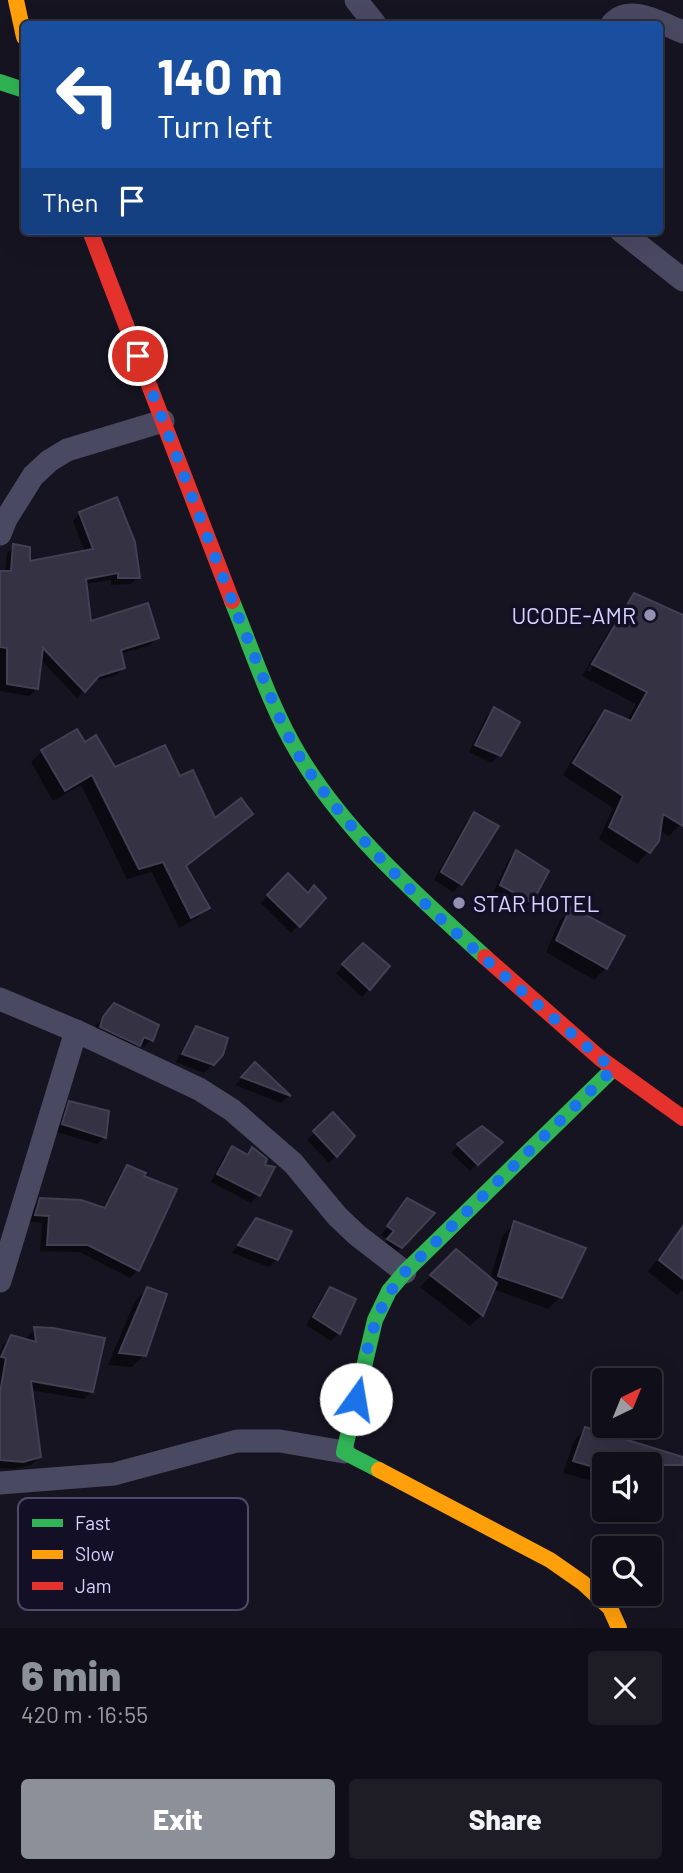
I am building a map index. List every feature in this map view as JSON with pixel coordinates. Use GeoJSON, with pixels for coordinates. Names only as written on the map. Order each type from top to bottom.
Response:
{"type":"FeatureCollection","features":[{"type":"Feature","properties":{"kind":"main road"},"geometry":{"type":"LineString","coordinates":[[16,0],[21,23]]}},
{"type":"Feature","properties":{"kind":"main road"},"geometry":{"type":"LineString","coordinates":[[0,82],[21,89]]}},
{"type":"Feature","properties":{"kind":"main road"},"geometry":{"type":"LineString","coordinates":[[92,235],[214,555],[283,726],[309,771],[351,826],[395,875],[509,980],[613,1069],[683,1118]]}},
{"type":"Feature","properties":{"kind":"main road"},"geometry":{"type":"LineString","coordinates":[[613,1069],[405,1272],[389,1291],[374,1320],[344,1452],[550,1560],[583,1583],[610,1608],[618,1628]]}},
{"type":"Feature","properties":{"kind":"street"},"geometry":{"type":"LineString","coordinates":[[356,0],[373,21]]}},
{"type":"Feature","properties":{"kind":"street"},"geometry":{"type":"LineString","coordinates":[[615,21],[622,15],[636,14],[654,21]]}},
{"type":"Feature","properties":{"kind":"street"},"geometry":{"type":"LineString","coordinates":[[663,24],[683,32]]}},
{"type":"Feature","properties":{"kind":"street"},"geometry":{"type":"LineString","coordinates":[[626,235],[683,280]]}},
{"type":"Feature","properties":{"kind":"street"},"geometry":{"type":"LineString","coordinates":[[0,534],[5,519],[33,476],[49,461],[67,450],[163,421]]}},
{"type":"Feature","properties":{"kind":"street"},"geometry":{"type":"LineString","coordinates":[[0,999],[76,1031],[199,1089],[232,1110],[293,1163],[337,1216],[357,1235],[405,1272]]}},
{"type":"Feature","properties":{"kind":"street"},"geometry":{"type":"LineString","coordinates":[[0,1280],[76,1031]]}},
{"type":"Feature","properties":{"kind":"street"},"geometry":{"type":"LineString","coordinates":[[0,1483],[114,1474],[237,1441],[280,1441],[344,1452]]}},
{"type":"Feature","properties":{"kind":"building"},"geometry":{"type":"Polygon","coordinates":[[[117,497],[135,542],[140,578],[118,578],[118,573],[86,579],[91,621],[148,603],[159,638],[121,650],[125,668],[99,676],[85,692],[43,648],[38,689],[7,684],[7,648],[0,647],[0,571],[11,571],[13,544],[30,547],[30,561],[93,549],[79,512],[117,497]]]}},
{"type":"Feature","properties":{"kind":"building"},"geometry":{"type":"Polygon","coordinates":[[[634,593],[683,615],[683,826],[663,814],[659,841],[650,853],[609,827],[623,796],[573,763],[605,710],[631,721],[647,692],[592,664],[634,593]]]}},
{"type":"Feature","properties":{"kind":"building"},"geometry":{"type":"Polygon","coordinates":[[[494,707],[520,722],[501,756],[475,745],[494,707]]]}},
{"type":"Feature","properties":{"kind":"building"},"geometry":{"type":"Polygon","coordinates":[[[77,729],[85,742],[96,735],[115,767],[165,745],[180,776],[193,770],[215,818],[241,798],[253,814],[186,866],[210,908],[191,918],[163,862],[139,869],[92,775],[65,791],[41,750],[77,729]]]}},
{"type":"Feature","properties":{"kind":"building"},"geometry":{"type":"Polygon","coordinates":[[[474,812],[499,826],[462,885],[441,872],[474,812]]]}},
{"type":"Feature","properties":{"kind":"building"},"geometry":{"type":"Polygon","coordinates":[[[516,850],[549,871],[532,903],[500,885],[516,850]]]}},
{"type":"Feature","properties":{"kind":"building"},"geometry":{"type":"Polygon","coordinates":[[[288,873],[308,893],[314,885],[326,898],[300,927],[267,895],[288,873]]]}},
{"type":"Feature","properties":{"kind":"building"},"geometry":{"type":"Polygon","coordinates":[[[571,907],[625,936],[607,969],[556,940],[571,907]]]}},
{"type":"Feature","properties":{"kind":"building"},"geometry":{"type":"Polygon","coordinates":[[[363,943],[390,966],[370,990],[342,964],[363,943]]]}},
{"type":"Feature","properties":{"kind":"building"},"geometry":{"type":"Polygon","coordinates":[[[114,1003],[159,1025],[153,1041],[144,1037],[140,1046],[100,1027],[103,1017],[114,1003]]]}},
{"type":"Feature","properties":{"kind":"building"},"geometry":{"type":"Polygon","coordinates":[[[196,1026],[228,1038],[223,1055],[214,1065],[182,1054],[196,1026]]]}},
{"type":"Feature","properties":{"kind":"building"},"geometry":{"type":"Polygon","coordinates":[[[255,1062],[291,1096],[241,1077],[255,1062]]]}},
{"type":"Feature","properties":{"kind":"building"},"geometry":{"type":"Polygon","coordinates":[[[69,1101],[109,1111],[106,1138],[62,1124],[69,1101]]]}},
{"type":"Feature","properties":{"kind":"building"},"geometry":{"type":"Polygon","coordinates":[[[333,1112],[355,1136],[337,1157],[313,1131],[333,1112]]]}},
{"type":"Feature","properties":{"kind":"building"},"geometry":{"type":"Polygon","coordinates":[[[482,1126],[503,1142],[478,1165],[457,1144],[482,1126]]]}},
{"type":"Feature","properties":{"kind":"building"},"geometry":{"type":"Polygon","coordinates":[[[232,1146],[248,1155],[252,1147],[267,1159],[265,1165],[275,1167],[260,1196],[217,1174],[232,1146]]]}},
{"type":"Feature","properties":{"kind":"building"},"geometry":{"type":"Polygon","coordinates":[[[127,1165],[146,1173],[144,1176],[177,1189],[139,1271],[88,1245],[47,1245],[49,1216],[35,1215],[40,1198],[81,1200],[105,1208],[127,1165]]]}},
{"type":"Feature","properties":{"kind":"building"},"geometry":{"type":"Polygon","coordinates":[[[407,1198],[435,1213],[402,1248],[387,1239],[394,1231],[387,1226],[407,1198]]]}},
{"type":"Feature","properties":{"kind":"building"},"geometry":{"type":"Polygon","coordinates":[[[256,1218],[292,1231],[278,1260],[238,1245],[256,1218]]]}},
{"type":"Feature","properties":{"kind":"building"},"geometry":{"type":"Polygon","coordinates":[[[514,1221],[586,1248],[562,1298],[498,1276],[514,1221]]]}},
{"type":"Feature","properties":{"kind":"building"},"geometry":{"type":"Polygon","coordinates":[[[683,1226],[683,1279],[659,1260],[683,1226]]]}},
{"type":"Feature","properties":{"kind":"building"},"geometry":{"type":"Polygon","coordinates":[[[456,1249],[497,1283],[483,1316],[430,1275],[456,1249]]]}},
{"type":"Feature","properties":{"kind":"building"},"geometry":{"type":"Polygon","coordinates":[[[147,1287],[167,1294],[146,1356],[119,1353],[147,1287]]]}},
{"type":"Feature","properties":{"kind":"building"},"geometry":{"type":"Polygon","coordinates":[[[330,1287],[356,1299],[340,1334],[313,1317],[330,1287]]]}},
{"type":"Feature","properties":{"kind":"building"},"geometry":{"type":"Polygon","coordinates":[[[34,1327],[105,1338],[93,1392],[31,1381],[41,1457],[23,1462],[0,1460],[0,1393],[6,1358],[1,1357],[11,1335],[36,1342],[34,1327]]]}},
{"type":"Feature","properties":{"kind":"building"},"geometry":{"type":"Polygon","coordinates":[[[585,1427],[592,1429],[592,1438],[621,1438],[683,1457],[683,1465],[662,1465],[662,1452],[592,1452],[592,1467],[573,1461],[585,1427]]]}},
{"type":"Feature","properties":{"kind":"traffic: fast"},"geometry":{"type":"LineString","coordinates":[[0,82],[21,89]]}},
{"type":"Feature","properties":{"kind":"traffic: fast"},"geometry":{"type":"LineString","coordinates":[[232,601],[279,717],[317,782],[337,810],[384,862],[485,957]]}},
{"type":"Feature","properties":{"kind":"traffic: fast"},"geometry":{"type":"LineString","coordinates":[[379,1470],[344,1452],[375,1320],[389,1291],[405,1272],[613,1069]]}},
{"type":"Feature","properties":{"kind":"traffic: slow"},"geometry":{"type":"LineString","coordinates":[[16,0],[21,23]]}},
{"type":"Feature","properties":{"kind":"traffic: slow"},"geometry":{"type":"LineString","coordinates":[[379,1470],[550,1560],[583,1583],[610,1608],[619,1628]]}},
{"type":"Feature","properties":{"kind":"traffic: jam"},"geometry":{"type":"LineString","coordinates":[[92,235],[232,601]]}},
{"type":"Feature","properties":{"kind":"traffic: jam"},"geometry":{"type":"LineString","coordinates":[[485,957],[601,1059],[683,1118]]}},
{"type":"Feature","properties":{"kind":"place","name":"UCODE-AMR"},"geometry":{"type":"Point","coordinates":[650,615]}},
{"type":"Feature","properties":{"kind":"place","name":"STAR HOTEL"},"geometry":{"type":"Point","coordinates":[459,903]}},
{"type":"Feature","properties":{"kind":"route"},"geometry":{"type":"LineString","coordinates":[[138,356],[283,726],[309,771],[351,826],[395,875],[509,980],[613,1069],[405,1272],[389,1291],[374,1320],[356,1399]]}}]}
